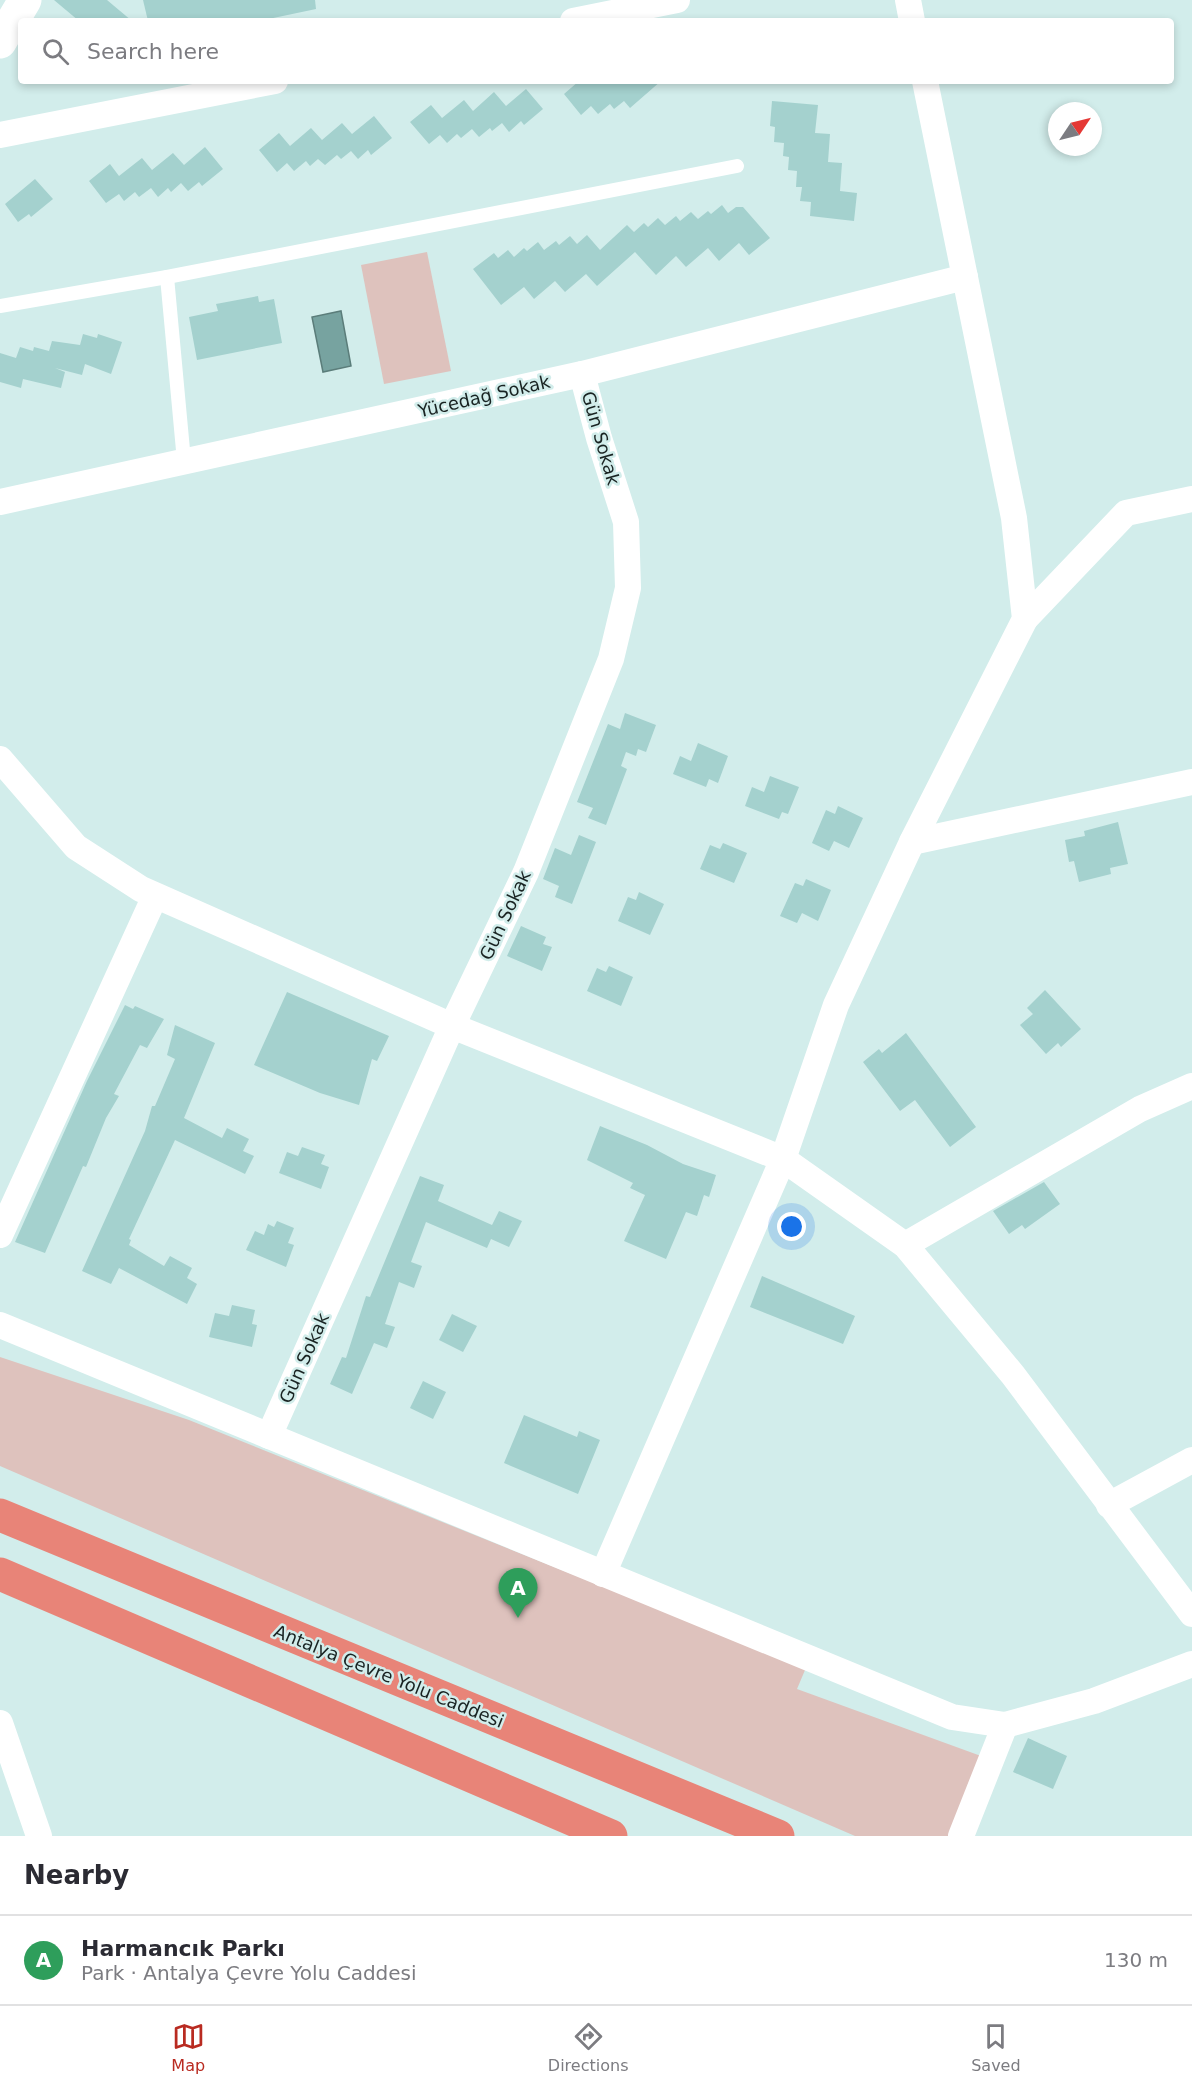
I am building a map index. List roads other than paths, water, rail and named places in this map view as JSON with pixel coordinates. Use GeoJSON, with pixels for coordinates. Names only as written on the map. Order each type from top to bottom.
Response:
{"type":"FeatureCollection","features":[{"type":"Feature","properties":{"kind":"highway","name":"Antalya Çevre Yolu Caddesi"},"geometry":{"type":"LineString","coordinates":[[0,1515],[778,1836]]}},
{"type":"Feature","properties":{"kind":"highway"},"geometry":{"type":"LineString","coordinates":[[0,1574],[611,1836]]}},
{"type":"Feature","properties":{"kind":"street"},"geometry":{"type":"LineString","coordinates":[[0,42],[25,0]]}},
{"type":"Feature","properties":{"kind":"street"},"geometry":{"type":"LineString","coordinates":[[588,18],[677,0]]}},
{"type":"Feature","properties":{"kind":"street"},"geometry":{"type":"LineString","coordinates":[[908,0],[911,18]]}},
{"type":"Feature","properties":{"kind":"street"},"geometry":{"type":"LineString","coordinates":[[0,135],[260,84]]}},
{"type":"Feature","properties":{"kind":"street"},"geometry":{"type":"LineString","coordinates":[[926,84],[1014,518],[1025,619]]}},
{"type":"Feature","properties":{"kind":"street","name":"Yücedağ Sokak"},"geometry":{"type":"LineString","coordinates":[[0,502],[582,374],[964,277]]}},
{"type":"Feature","properties":{"kind":"street","name":"Gün Sokak"},"geometry":{"type":"LineString","coordinates":[[269,1436],[452,1026],[534,851],[611,659],[628,588],[626,522],[599,438],[582,374]]}},
{"type":"Feature","properties":{"kind":"street"},"geometry":{"type":"LineString","coordinates":[[603,1574],[783,1160],[836,1005],[912,842],[1025,619],[1126,513],[1192,499]]}},
{"type":"Feature","properties":{"kind":"street"},"geometry":{"type":"LineString","coordinates":[[0,759],[76,847],[155,896],[452,1026],[783,1160],[905,1245],[1013,1375],[1192,1614]]}},
{"type":"Feature","properties":{"kind":"street"},"geometry":{"type":"LineString","coordinates":[[912,842],[1192,782]]}},
{"type":"Feature","properties":{"kind":"street"},"geometry":{"type":"LineString","coordinates":[[0,1235],[155,896]]}},
{"type":"Feature","properties":{"kind":"street"},"geometry":{"type":"LineString","coordinates":[[905,1245],[1140,1109],[1192,1086]]}},
{"type":"Feature","properties":{"kind":"street"},"geometry":{"type":"LineString","coordinates":[[0,1325],[952,1717],[1005,1725],[1094,1701],[1192,1664]]}},
{"type":"Feature","properties":{"kind":"street"},"geometry":{"type":"LineString","coordinates":[[1109,1505],[1192,1460]]}},
{"type":"Feature","properties":{"kind":"street"},"geometry":{"type":"LineString","coordinates":[[0,1723],[39,1836]]}},
{"type":"Feature","properties":{"kind":"street"},"geometry":{"type":"LineString","coordinates":[[961,1836],[1005,1725]]}},
{"type":"Feature","properties":{"kind":"lane"},"geometry":{"type":"LineString","coordinates":[[0,306],[167,277],[737,166]]}},
{"type":"Feature","properties":{"kind":"lane"},"geometry":{"type":"LineString","coordinates":[[167,277],[184,461]]}},
{"type":"Feature","properties":{"kind":"water"},"geometry":{"type":"Polygon","coordinates":[[[341,311],[351,366],[323,372],[312,317],[341,311]]]}},
{"type":"Feature","properties":{"kind":"place","name":"Harmancık Parkı"},"geometry":{"type":"Point","coordinates":[518,1618]}}]}
